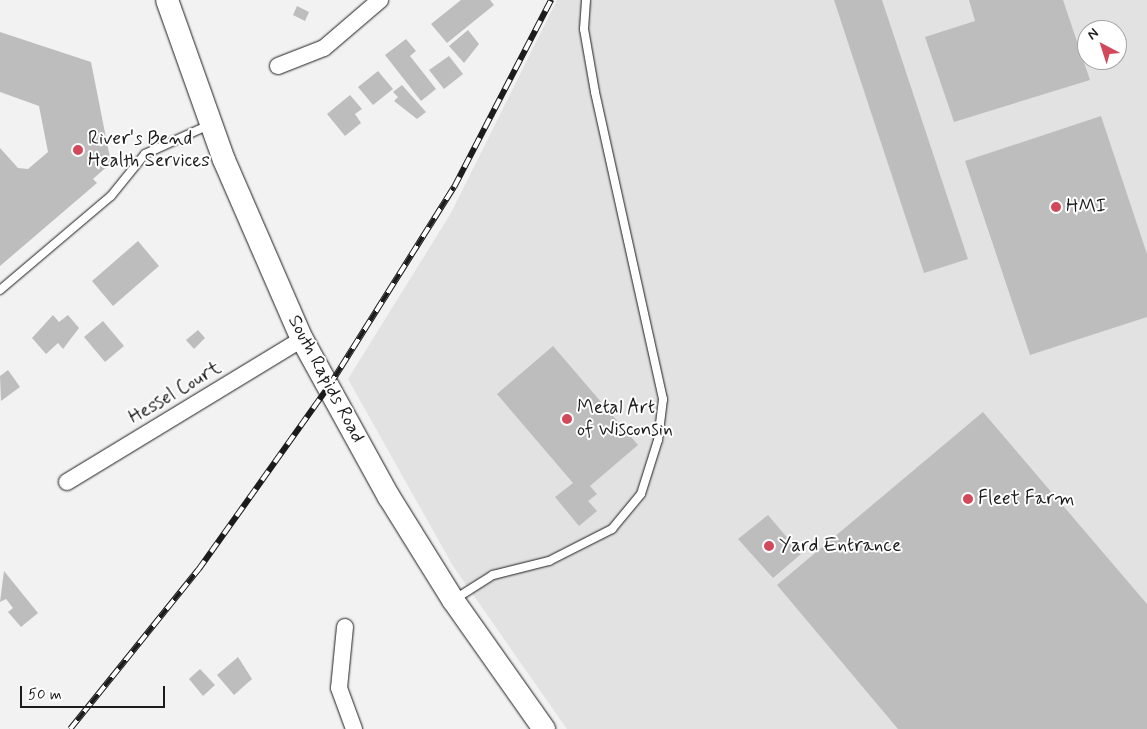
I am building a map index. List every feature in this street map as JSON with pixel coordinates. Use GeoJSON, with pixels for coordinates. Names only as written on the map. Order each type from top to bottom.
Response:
{"type":"FeatureCollection","features":[{"type":"Feature","properties":{"kind":"main road","name":"South Rapids Road"},"geometry":{"type":"LineString","coordinates":[[167,0],[210,124],[302,339],[390,497],[453,600],[544,729]]}},
{"type":"Feature","properties":{"kind":"street"},"geometry":{"type":"LineString","coordinates":[[278,66],[324,48],[380,0]]}},
{"type":"Feature","properties":{"kind":"street","name":"Hessel Court"},"geometry":{"type":"LineString","coordinates":[[68,482],[302,339]]}},
{"type":"Feature","properties":{"kind":"street"},"geometry":{"type":"LineString","coordinates":[[345,626],[339,688],[354,729]]}},
{"type":"Feature","properties":{"kind":"lane"},"geometry":{"type":"LineString","coordinates":[[453,600],[494,575],[550,560],[612,529],[641,494],[658,440],[663,399],[595,92],[584,29],[586,0]]}},
{"type":"Feature","properties":{"kind":"lane"},"geometry":{"type":"LineString","coordinates":[[0,290],[111,196],[145,154],[210,124]]}},
{"type":"Feature","properties":{"kind":"shaded area"},"geometry":{"type":"Polygon","coordinates":[[[557,0],[1147,0],[1147,729],[567,729],[453,566],[348,379],[451,213],[557,0]]]}},
{"type":"Feature","properties":{"kind":"building"},"geometry":{"type":"Polygon","coordinates":[[[461,0],[490,0],[494,5],[447,43],[431,24],[461,0]]]}},
{"type":"Feature","properties":{"kind":"building"},"geometry":{"type":"Polygon","coordinates":[[[834,0],[882,0],[968,259],[924,273],[834,0]]]}},
{"type":"Feature","properties":{"kind":"building"},"geometry":{"type":"Polygon","coordinates":[[[969,0],[1063,0],[1077,41],[1077,70],[1087,70],[1090,80],[954,122],[925,37],[975,21],[969,0]]]}},
{"type":"Feature","properties":{"kind":"building"},"geometry":{"type":"Polygon","coordinates":[[[297,6],[309,12],[305,21],[293,15],[297,6]]]}},
{"type":"Feature","properties":{"kind":"building"},"geometry":{"type":"Polygon","coordinates":[[[468,30],[479,44],[464,63],[449,46],[468,30]]]}},
{"type":"Feature","properties":{"kind":"building","name":"River's Bend Health Services"},"geometry":{"type":"Polygon","coordinates":[[[0,32],[91,62],[111,163],[93,179],[97,183],[0,266],[0,148],[18,168],[28,169],[48,152],[39,106],[0,92],[0,32]]]}},
{"type":"Feature","properties":{"kind":"building"},"geometry":{"type":"Polygon","coordinates":[[[406,39],[416,51],[410,56],[436,89],[421,101],[385,55],[406,39]]]}},
{"type":"Feature","properties":{"kind":"building"},"geometry":{"type":"Polygon","coordinates":[[[449,56],[463,74],[444,89],[429,70],[449,56]]]}},
{"type":"Feature","properties":{"kind":"building"},"geometry":{"type":"Polygon","coordinates":[[[378,71],[393,89],[373,105],[358,87],[378,71]]]}},
{"type":"Feature","properties":{"kind":"building"},"geometry":{"type":"Polygon","coordinates":[[[402,85],[426,112],[417,119],[394,101],[398,97],[393,92],[402,85]]]}},
{"type":"Feature","properties":{"kind":"building"},"geometry":{"type":"Polygon","coordinates":[[[350,95],[362,109],[355,114],[361,123],[345,136],[327,114],[350,95]]]}},
{"type":"Feature","properties":{"kind":"building","name":"HMI"},"geometry":{"type":"Polygon","coordinates":[[[1101,116],[1147,254],[1147,317],[1030,355],[965,161],[1101,116]]]}},
{"type":"Feature","properties":{"kind":"building"},"geometry":{"type":"Polygon","coordinates":[[[138,241],[159,266],[113,306],[92,281],[138,241]]]}},
{"type":"Feature","properties":{"kind":"building"},"geometry":{"type":"Polygon","coordinates":[[[53,315],[59,322],[68,315],[79,328],[63,349],[58,343],[46,354],[32,338],[53,315]]]}},
{"type":"Feature","properties":{"kind":"building"},"geometry":{"type":"Polygon","coordinates":[[[103,321],[124,346],[105,362],[84,337],[103,321]]]}},
{"type":"Feature","properties":{"kind":"building"},"geometry":{"type":"Polygon","coordinates":[[[198,330],[205,338],[194,349],[186,340],[198,330]]]}},
{"type":"Feature","properties":{"kind":"building","name":"Metal Art of Wisconsin"},"geometry":{"type":"Polygon","coordinates":[[[553,346],[638,445],[590,486],[597,494],[588,501],[597,511],[579,526],[555,497],[573,483],[497,394],[553,346]]]}},
{"type":"Feature","properties":{"kind":"building"},"geometry":{"type":"Polygon","coordinates":[[[8,370],[20,387],[1,401],[0,376],[8,370]]]}},
{"type":"Feature","properties":{"kind":"building","name":"Fleet Farm"},"geometry":{"type":"Polygon","coordinates":[[[983,412],[1147,604],[1147,729],[898,729],[777,585],[983,412]]]}},
{"type":"Feature","properties":{"kind":"building","name":"Yard Entrance"},"geometry":{"type":"Polygon","coordinates":[[[768,515],[801,554],[773,578],[738,539],[768,515]]]}},
{"type":"Feature","properties":{"kind":"building"},"geometry":{"type":"Polygon","coordinates":[[[4,571],[38,613],[21,627],[8,612],[13,608],[6,599],[0,602],[4,571]]]}},
{"type":"Feature","properties":{"kind":"building"},"geometry":{"type":"Polygon","coordinates":[[[238,657],[252,679],[234,695],[217,675],[238,657]]]}},
{"type":"Feature","properties":{"kind":"building"},"geometry":{"type":"Polygon","coordinates":[[[200,669],[215,685],[203,696],[189,679],[200,669]]]}},
{"type":"Feature","properties":{"kind":"railway"},"geometry":{"type":"LineString","coordinates":[[70,729],[198,570],[329,386],[454,187],[551,0]]}},
{"type":"Feature","properties":{"kind":"place","name":"River's Bend Health Services"},"geometry":{"type":"Point","coordinates":[78,150]}},
{"type":"Feature","properties":{"kind":"place","name":"HMI"},"geometry":{"type":"Point","coordinates":[1056,207]}},
{"type":"Feature","properties":{"kind":"place","name":"Metal Art of Wisconsin"},"geometry":{"type":"Point","coordinates":[567,419]}},
{"type":"Feature","properties":{"kind":"place","name":"Fleet Farm"},"geometry":{"type":"Point","coordinates":[968,499]}},
{"type":"Feature","properties":{"kind":"place","name":"Yard Entrance"},"geometry":{"type":"Point","coordinates":[769,546]}}]}
